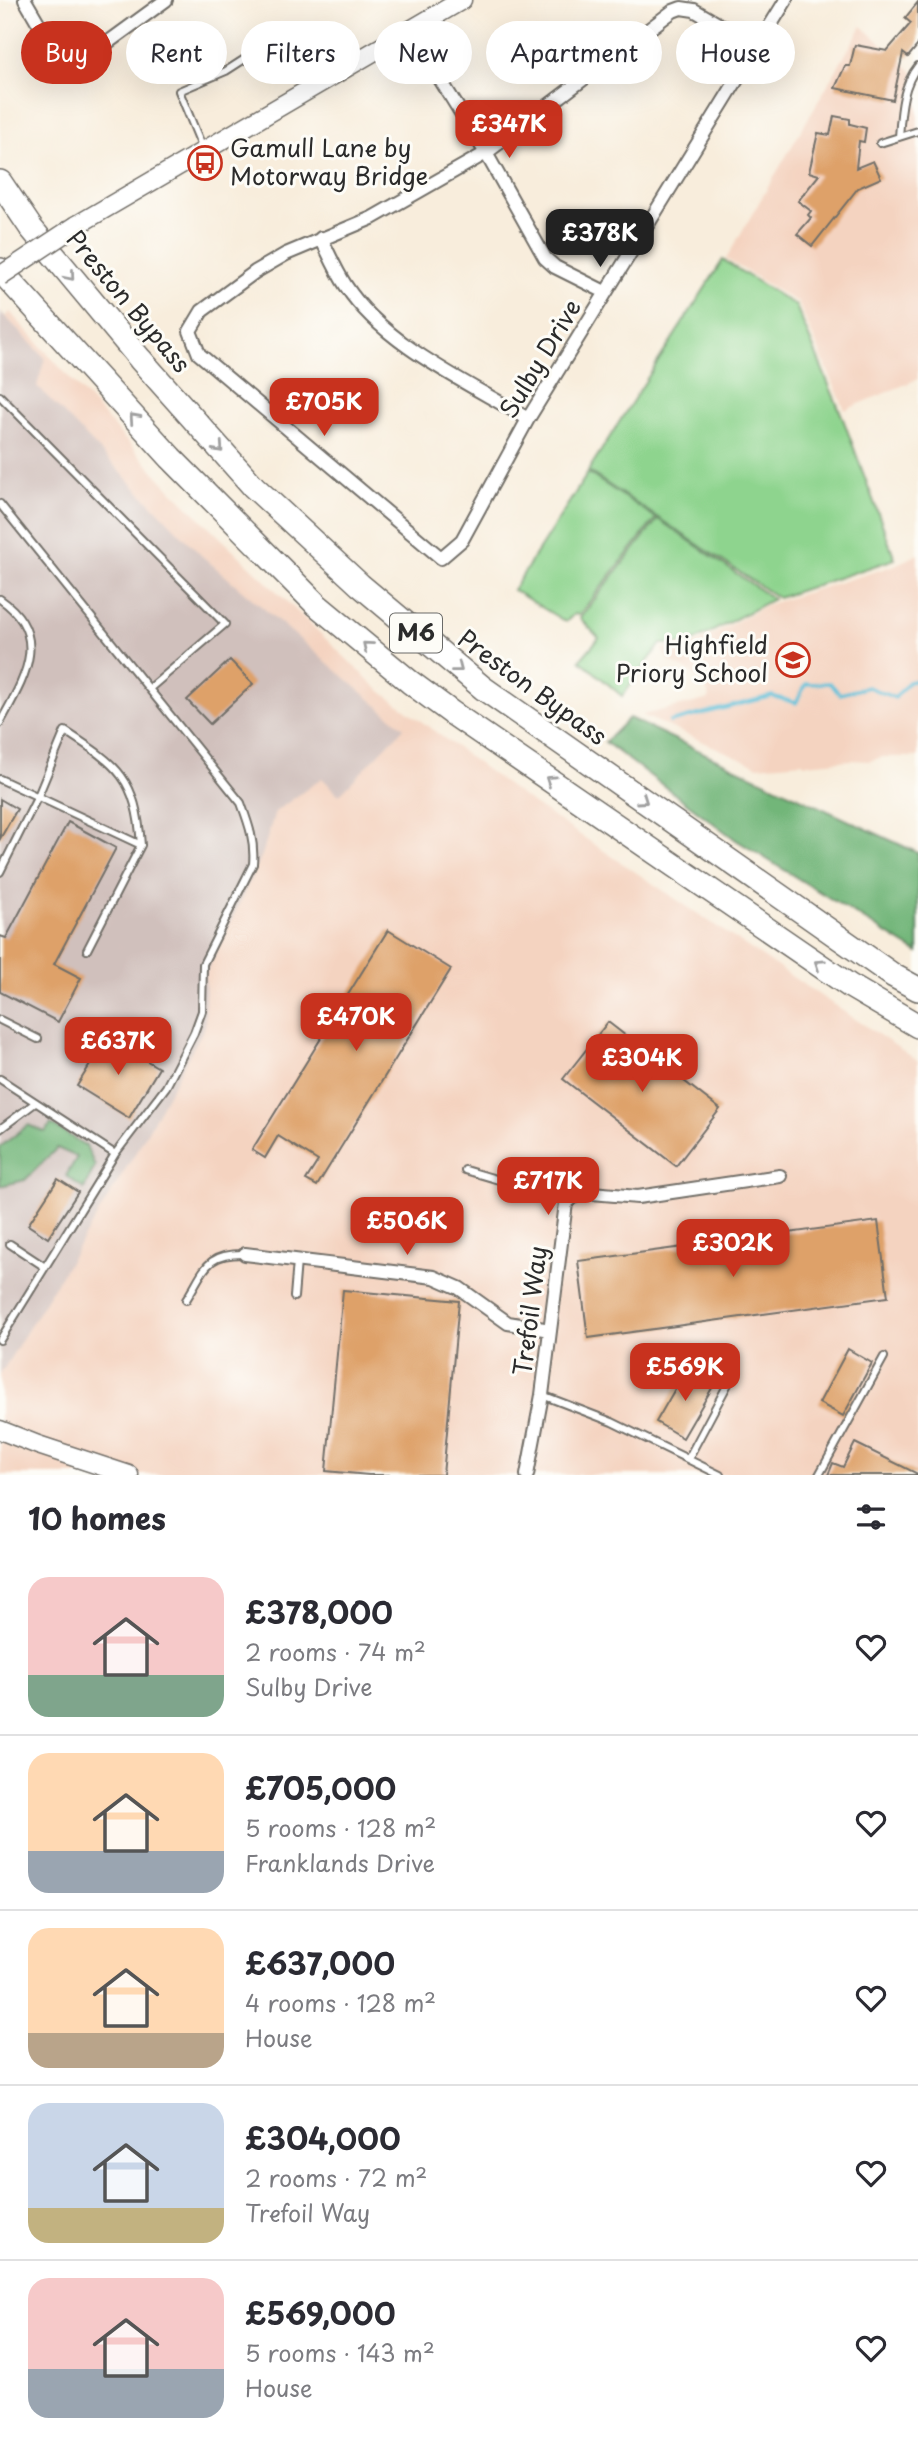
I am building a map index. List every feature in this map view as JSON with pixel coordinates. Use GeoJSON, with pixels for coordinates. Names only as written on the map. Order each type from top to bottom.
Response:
{"type":"FeatureCollection","features":[{"type":"Feature","properties":{"kind":"highway","name":"Preston Bypass"},"geometry":{"type":"LineString","coordinates":[[0,182],[31,228],[254,487],[360,585],[483,688],[916,988]]}},
{"type":"Feature","properties":{"kind":"highway","name":"M6"},"geometry":{"type":"LineString","coordinates":[[0,270],[171,458],[317,605],[452,713],[918,1034]]}},
{"type":"Feature","properties":{"kind":"highway","name":"M6"},"geometry":{"type":"LineString","coordinates":[[850,986],[918,1026]]}},
{"type":"Feature","properties":{"kind":"main road"},"geometry":{"type":"LineString","coordinates":[[427,21],[462,0]]}},
{"type":"Feature","properties":{"kind":"main road"},"geometry":{"type":"LineString","coordinates":[[0,276],[77,225],[374,52]]}},
{"type":"Feature","properties":{"kind":"main road"},"geometry":{"type":"LineString","coordinates":[[0,1430],[129,1475]]}},
{"type":"Feature","properties":{"kind":"street"},"geometry":{"type":"LineString","coordinates":[[25,0],[60,60],[77,59],[92,54],[166,0]]}},
{"type":"Feature","properties":{"kind":"street","name":"Sulby Drive"},"geometry":{"type":"LineString","coordinates":[[772,21],[786,0]]}},
{"type":"Feature","properties":{"kind":"street"},"geometry":{"type":"LineString","coordinates":[[528,419],[417,352],[364,309],[347,288],[321,238],[372,218],[486,153],[673,11],[681,8],[694,10],[713,21]]}},
{"type":"Feature","properties":{"kind":"street"},"geometry":{"type":"LineString","coordinates":[[443,84],[486,153],[544,258],[555,267],[605,292]]}},
{"type":"Feature","properties":{"kind":"street","name":"Sulby Drive"},"geometry":{"type":"LineString","coordinates":[[321,238],[286,254],[220,296],[202,311],[190,331],[199,354],[441,558],[462,540],[528,419],[733,84]]}},
{"type":"Feature","properties":{"kind":"street"},"geometry":{"type":"LineString","coordinates":[[572,1199],[580,1192],[638,1198],[780,1177]]}},
{"type":"Feature","properties":{"kind":"street","name":"Trefoil Way"},"geometry":{"type":"LineString","coordinates":[[527,1475],[542,1395],[566,1203],[572,1199]]}},
{"type":"Feature","properties":{"kind":"street"},"geometry":{"type":"LineString","coordinates":[[245,1254],[434,1277],[459,1288],[508,1323],[550,1330]]}},
{"type":"Feature","properties":{"kind":"lane"},"geometry":{"type":"LineString","coordinates":[[204,150],[179,91],[226,71],[241,61]]}},
{"type":"Feature","properties":{"kind":"lane"},"geometry":{"type":"LineString","coordinates":[[900,137],[901,108],[909,78],[918,66]]}},
{"type":"Feature","properties":{"kind":"lane"},"geometry":{"type":"LineString","coordinates":[[880,143],[918,131]]}},
{"type":"Feature","properties":{"kind":"lane"},"geometry":{"type":"LineString","coordinates":[[0,396],[225,624],[149,689]]}},
{"type":"Feature","properties":{"kind":"lane"},"geometry":{"type":"LineString","coordinates":[[0,505],[241,803],[255,848],[253,864],[203,964],[202,1011],[194,1033],[166,1087],[115,1154],[0,1340]]}},
{"type":"Feature","properties":{"kind":"lane"},"geometry":{"type":"LineString","coordinates":[[0,599],[26,627],[29,647],[27,671],[0,723]]}},
{"type":"Feature","properties":{"kind":"lane"},"geometry":{"type":"LineString","coordinates":[[0,872],[38,796],[65,731],[106,758],[125,778],[134,799],[141,845],[87,950]]}},
{"type":"Feature","properties":{"kind":"lane"},"geometry":{"type":"LineString","coordinates":[[0,779],[141,845]]}},
{"type":"Feature","properties":{"kind":"lane"},"geometry":{"type":"LineString","coordinates":[[0,1020],[38,1039]]}},
{"type":"Feature","properties":{"kind":"lane"},"geometry":{"type":"LineString","coordinates":[[0,1079],[115,1154]]}},
{"type":"Feature","properties":{"kind":"lane"},"geometry":{"type":"LineString","coordinates":[[0,1129],[36,1102]]}},
{"type":"Feature","properties":{"kind":"lane"},"geometry":{"type":"LineString","coordinates":[[465,1170],[499,1180],[560,1191],[572,1199]]}},
{"type":"Feature","properties":{"kind":"lane"},"geometry":{"type":"LineString","coordinates":[[10,1244],[45,1267]]}},
{"type":"Feature","properties":{"kind":"lane"},"geometry":{"type":"LineString","coordinates":[[186,1300],[211,1260],[225,1254],[245,1254]]}},
{"type":"Feature","properties":{"kind":"lane"},"geometry":{"type":"LineString","coordinates":[[294,1297],[297,1261]]}},
{"type":"Feature","properties":{"kind":"lane"},"geometry":{"type":"LineString","coordinates":[[819,1475],[884,1357]]}},
{"type":"Feature","properties":{"kind":"lane"},"geometry":{"type":"LineString","coordinates":[[688,1459],[729,1382]]}},
{"type":"Feature","properties":{"kind":"lane"},"geometry":{"type":"LineString","coordinates":[[542,1395],[612,1422],[720,1475]]}},
{"type":"Feature","properties":{"kind":"shaded area"},"geometry":{"type":"Polygon","coordinates":[[[862,26],[911,70],[918,81],[918,379],[845,410],[798,303],[726,259],[862,26]]]}},
{"type":"Feature","properties":{"kind":"shaded area"},"geometry":{"type":"Polygon","coordinates":[[[0,311],[45,358],[37,386],[202,556],[404,728],[339,795],[322,778],[275,812],[262,855],[206,974],[205,1026],[139,1147],[0,1375],[0,311]]]}},
{"type":"Feature","properties":{"kind":"shaded area"},"geometry":{"type":"Polygon","coordinates":[[[10,312],[171,490],[378,689],[519,794],[918,1061],[918,1475],[0,1475],[0,321],[10,312]]]}},
{"type":"Feature","properties":{"kind":"shaded area","name":"Highfield Priory School"},"geometry":{"type":"Polygon","coordinates":[[[918,554],[918,757],[758,766],[642,715],[710,699],[706,688],[698,679],[669,661],[661,649],[684,644],[687,649],[766,605],[893,566],[918,554]]]}},
{"type":"Feature","properties":{"kind":"green space"},"geometry":{"type":"Polygon","coordinates":[[[723,260],[796,306],[842,416],[895,559],[778,598],[588,471],[723,260]]]}},
{"type":"Feature","properties":{"kind":"green space"},"geometry":{"type":"Polygon","coordinates":[[[588,473],[656,518],[579,615],[574,614],[566,622],[513,590],[588,473]]]}},
{"type":"Feature","properties":{"kind":"green space"},"geometry":{"type":"Polygon","coordinates":[[[658,519],[773,599],[689,644],[661,644],[622,696],[580,660],[599,638],[580,618],[658,519]]]}},
{"type":"Feature","properties":{"kind":"green space"},"geometry":{"type":"Polygon","coordinates":[[[629,718],[918,853],[918,953],[736,840],[605,742],[629,718]]]}},
{"type":"Feature","properties":{"kind":"green space"},"geometry":{"type":"Polygon","coordinates":[[[51,1124],[86,1146],[95,1166],[84,1189],[66,1176],[77,1157],[57,1148],[25,1180],[0,1186],[0,1147],[28,1125],[45,1132],[51,1124]]]}},
{"type":"Feature","properties":{"kind":"building"},"geometry":{"type":"Polygon","coordinates":[[[918,2],[918,45],[908,57],[903,53],[893,100],[835,88],[845,66],[850,66],[855,45],[887,51],[911,23],[905,18],[918,2]]]}},
{"type":"Feature","properties":{"kind":"building"},"geometry":{"type":"Polygon","coordinates":[[[834,116],[850,119],[850,124],[866,128],[864,142],[859,141],[856,168],[873,161],[881,178],[858,188],[812,246],[797,234],[811,218],[808,215],[811,211],[798,201],[819,175],[809,172],[818,133],[830,135],[834,116]]]}},
{"type":"Feature","properties":{"kind":"building"},"geometry":{"type":"Polygon","coordinates":[[[230,660],[253,684],[210,724],[187,700],[230,660]]]}},
{"type":"Feature","properties":{"kind":"building"},"geometry":{"type":"Polygon","coordinates":[[[0,799],[17,809],[0,839],[0,799]]]}},
{"type":"Feature","properties":{"kind":"building"},"geometry":{"type":"Polygon","coordinates":[[[68,822],[116,848],[54,964],[81,978],[58,1022],[0,992],[0,936],[6,938],[68,822]]]}},
{"type":"Feature","properties":{"kind":"building"},"geometry":{"type":"Polygon","coordinates":[[[388,930],[451,969],[317,1186],[306,1180],[318,1161],[278,1136],[265,1158],[252,1150],[388,930]]]}},
{"type":"Feature","properties":{"kind":"building"},"geometry":{"type":"Polygon","coordinates":[[[608,1022],[720,1109],[676,1166],[563,1079],[608,1022]]]}},
{"type":"Feature","properties":{"kind":"building"},"geometry":{"type":"Polygon","coordinates":[[[107,1037],[159,1068],[129,1118],[77,1086],[107,1037]]]}},
{"type":"Feature","properties":{"kind":"building"},"geometry":{"type":"Polygon","coordinates":[[[58,1179],[78,1192],[48,1238],[28,1225],[58,1179]]]}},
{"type":"Feature","properties":{"kind":"building"},"geometry":{"type":"Polygon","coordinates":[[[878,1221],[888,1297],[588,1338],[578,1261],[878,1221]]]}},
{"type":"Feature","properties":{"kind":"building"},"geometry":{"type":"Polygon","coordinates":[[[343,1290],[459,1301],[443,1475],[369,1475],[326,1471],[343,1290]]]}},
{"type":"Feature","properties":{"kind":"building"},"geometry":{"type":"Polygon","coordinates":[[[848,1349],[872,1363],[843,1416],[819,1403],[848,1349]]]}},
{"type":"Feature","properties":{"kind":"building"},"geometry":{"type":"Polygon","coordinates":[[[687,1368],[715,1383],[683,1438],[656,1422],[687,1368]]]}},
{"type":"Feature","properties":{"kind":"building"},"geometry":{"type":"Polygon","coordinates":[[[855,1443],[918,1475],[828,1475],[833,1463],[843,1467],[855,1443]]]}},
{"type":"Feature","properties":{"kind":"waterway"},"geometry":{"type":"LineString","coordinates":[[670,722],[772,696],[796,703],[806,684],[830,683],[840,694],[868,687],[895,698],[908,682],[918,680]]}},
{"type":"Feature","properties":{"kind":"place","name":"Gamull Lane by Motorway Bridge"},"geometry":{"type":"Point","coordinates":[205,163]}},
{"type":"Feature","properties":{"kind":"place","name":"Highfield Priory School"},"geometry":{"type":"Point","coordinates":[793,660]}}]}
